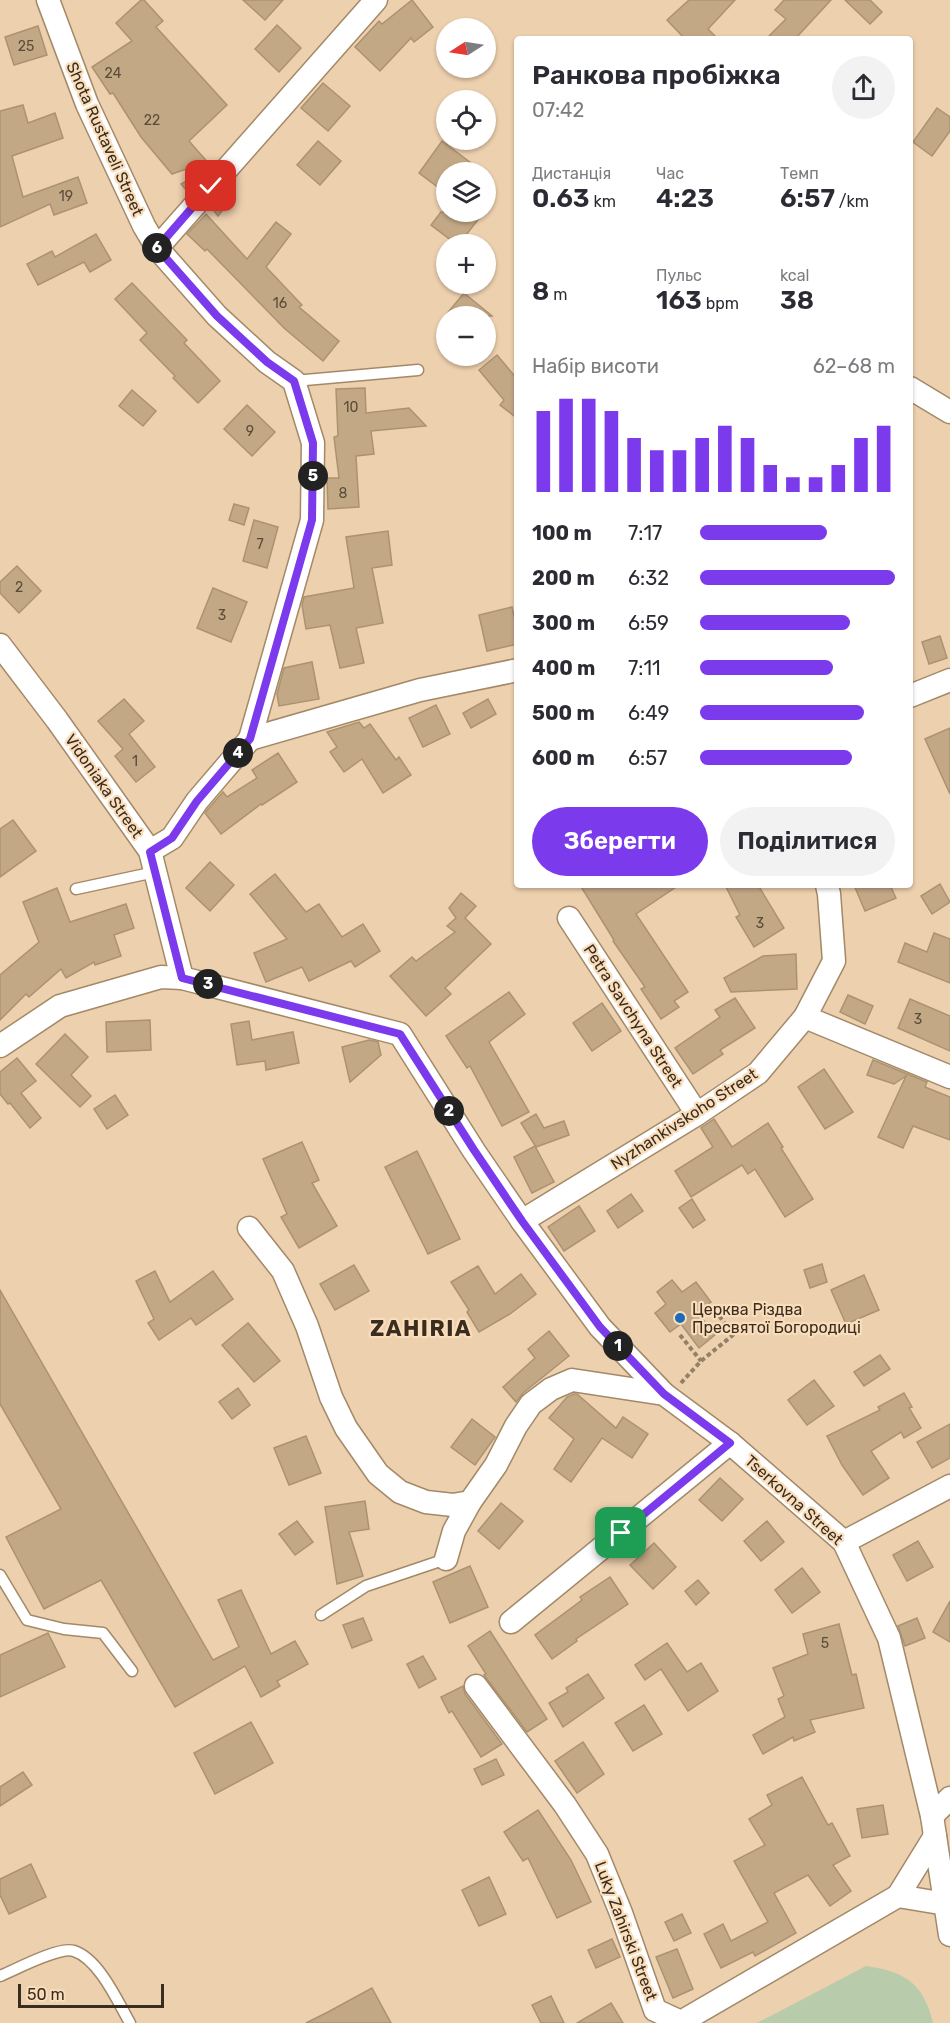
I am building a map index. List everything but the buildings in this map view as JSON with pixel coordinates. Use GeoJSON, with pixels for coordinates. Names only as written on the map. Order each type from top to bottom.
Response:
{"type":"FeatureCollection","features":[{"type":"Feature","properties":{"kind":"street","name":"Shota Rustaveli Street"},"geometry":{"type":"LineString","coordinates":[[48,0],[87,104],[144,226],[157,248],[217,316],[267,362],[294,381]]}},
{"type":"Feature","properties":{"kind":"street"},"geometry":{"type":"LineString","coordinates":[[157,248],[376,0]]}},
{"type":"Feature","properties":{"kind":"street"},"geometry":{"type":"LineString","coordinates":[[153,862],[197,801],[250,739],[312,520],[313,443],[294,381]]}},
{"type":"Feature","properties":{"kind":"street"},"geometry":{"type":"LineString","coordinates":[[913,390],[950,412]]}},
{"type":"Feature","properties":{"kind":"street","name":"Vidoniaka Street"},"geometry":{"type":"LineString","coordinates":[[0,645],[57,720],[153,862],[182,978]]}},
{"type":"Feature","properties":{"kind":"street"},"geometry":{"type":"LineString","coordinates":[[250,739],[420,690],[514,671]]}},
{"type":"Feature","properties":{"kind":"street"},"geometry":{"type":"LineString","coordinates":[[913,695],[950,680]]}},
{"type":"Feature","properties":{"kind":"street","name":"Nyzhankivskoho Street"},"geometry":{"type":"LineString","coordinates":[[522,1221],[697,1114],[758,1073],[805,1017],[834,961],[828,888]]}},
{"type":"Feature","properties":{"kind":"street","name":"Petra Savchyna Street"},"geometry":{"type":"LineString","coordinates":[[569,918],[697,1114]]}},
{"type":"Feature","properties":{"kind":"street","name":"Tserkovna Street"},"geometry":{"type":"LineString","coordinates":[[0,1046],[60,1006],[161,977],[182,978],[400,1034],[522,1221],[600,1327],[667,1396],[730,1443],[844,1542],[888,1638],[933,1826],[950,1935]]}},
{"type":"Feature","properties":{"kind":"street"},"geometry":{"type":"LineString","coordinates":[[805,1017],[950,1077]]}},
{"type":"Feature","properties":{"kind":"street"},"geometry":{"type":"LineString","coordinates":[[249,1228],[283,1272],[308,1326],[331,1397],[346,1428],[378,1474],[400,1492],[426,1502],[453,1505],[470,1502]]}},
{"type":"Feature","properties":{"kind":"street"},"geometry":{"type":"LineString","coordinates":[[446,1559],[454,1531],[470,1502],[496,1465],[516,1426],[531,1404],[551,1389],[572,1380],[667,1396]]}},
{"type":"Feature","properties":{"kind":"street"},"geometry":{"type":"LineString","coordinates":[[511,1622],[730,1443]]}},
{"type":"Feature","properties":{"kind":"street"},"geometry":{"type":"LineString","coordinates":[[844,1542],[950,1486]]}},
{"type":"Feature","properties":{"kind":"street","name":"Luky Zahirski Street"},"geometry":{"type":"LineString","coordinates":[[476,1686],[565,1805],[597,1854],[656,2010],[680,2022],[898,1896],[933,1826],[950,1798]]}},
{"type":"Feature","properties":{"kind":"street"},"geometry":{"type":"LineString","coordinates":[[898,1896],[946,1904]]}},
{"type":"Feature","properties":{"kind":"lane"},"geometry":{"type":"LineString","coordinates":[[294,381],[418,370]]}},
{"type":"Feature","properties":{"kind":"lane"},"geometry":{"type":"LineString","coordinates":[[76,889],[153,862]]}},
{"type":"Feature","properties":{"kind":"lane"},"geometry":{"type":"LineString","coordinates":[[321,1615],[366,1586],[446,1559]]}},
{"type":"Feature","properties":{"kind":"lane"},"geometry":{"type":"LineString","coordinates":[[0,1575],[27,1620],[64,1629],[103,1633],[132,1671]]}},
{"type":"Feature","properties":{"kind":"lane"},"geometry":{"type":"LineString","coordinates":[[0,1976],[57,1953],[73,1950],[88,1960],[101,1974],[130,2023]]}},
{"type":"Feature","properties":{"kind":"path"},"geometry":{"type":"LineString","coordinates":[[667,1396],[701,1361],[733,1335],[715,1310]]}},
{"type":"Feature","properties":{"kind":"path"},"geometry":{"type":"LineString","coordinates":[[680,1335],[701,1361]]}},
{"type":"Feature","properties":{"kind":"green space"},"geometry":{"type":"Polygon","coordinates":[[[866,1966],[892,1972],[911,1982],[924,1998],[933,2023],[757,2023],[866,1966]]]}},
{"type":"Feature","properties":{"kind":"place","name":"Церква Різдва Пресвятої Богородиці"},"geometry":{"type":"Point","coordinates":[680,1318]}},
{"type":"Feature","properties":{"kind":"district","name":"ZAHIRIA"},"geometry":{"type":"Point","coordinates":[421,1328]}},
{"type":"Feature","properties":{"kind":"route"},"geometry":{"type":"LineString","coordinates":[[211,186],[157,248],[217,316],[267,362],[294,381],[313,443],[312,520],[250,739],[197,801],[172,838],[150,852],[182,978],[400,1034],[522,1221],[600,1327],[664,1394],[730,1443],[621,1533]]}}]}
